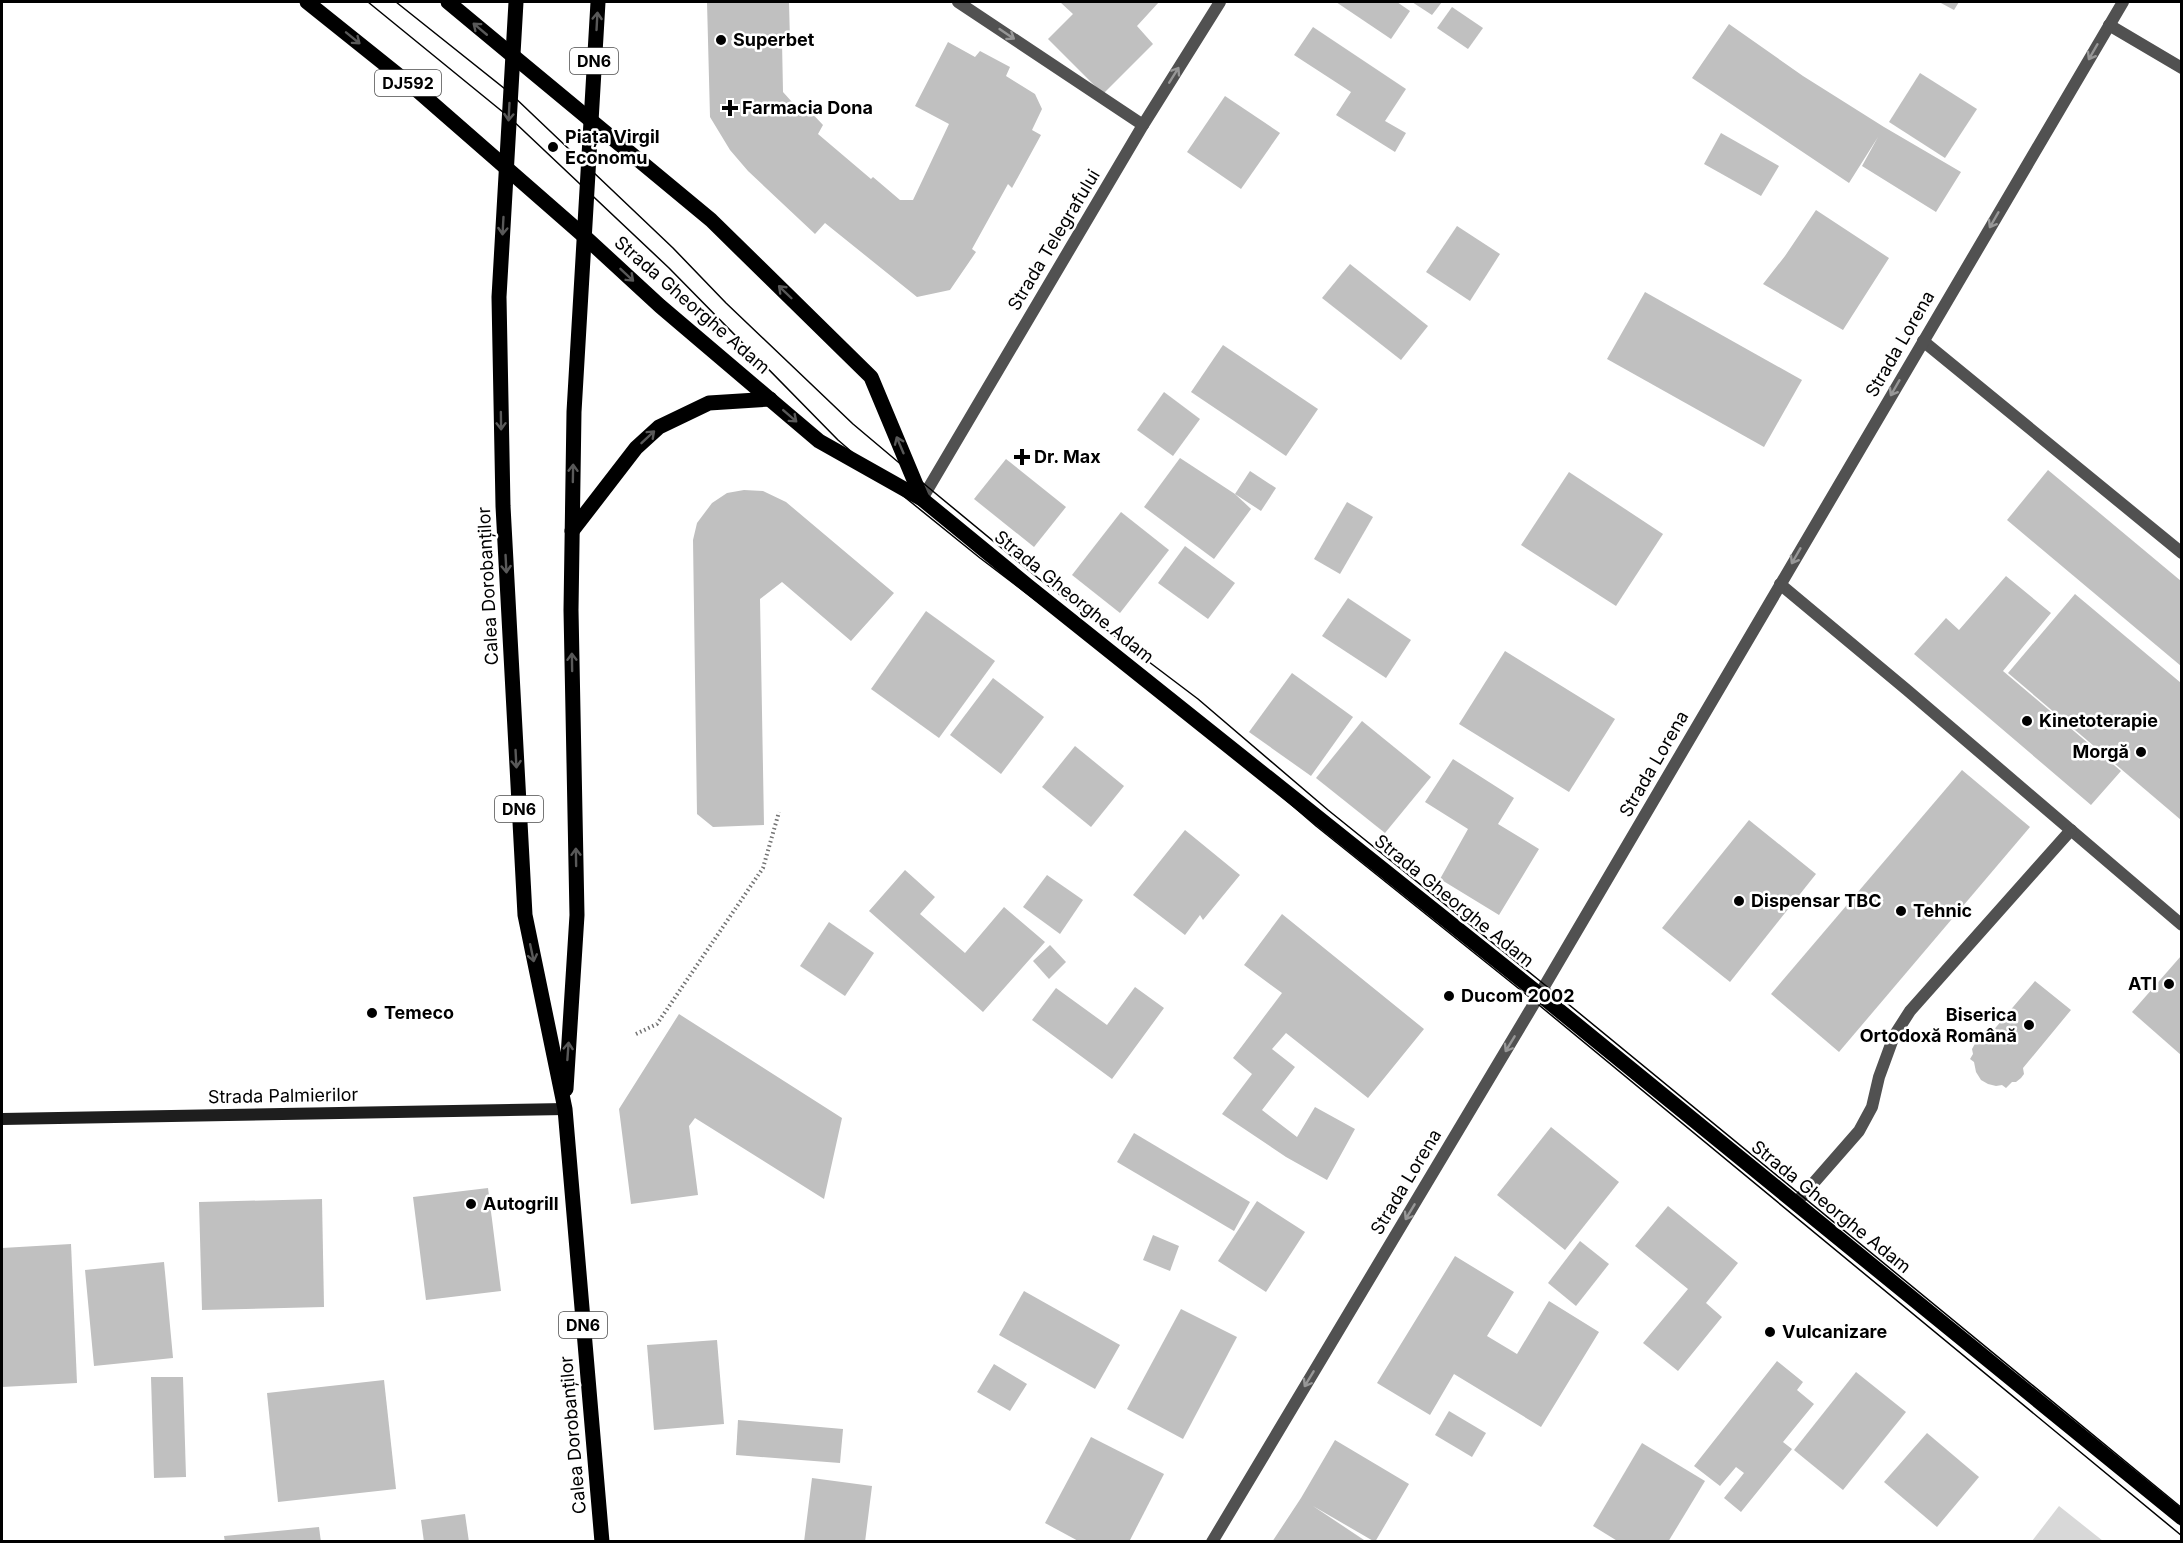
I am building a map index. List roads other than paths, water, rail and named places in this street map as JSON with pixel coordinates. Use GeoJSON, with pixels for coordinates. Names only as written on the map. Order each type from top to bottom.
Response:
{"type":"FeatureCollection","features":[{"type":"Feature","properties":{"kind":"main road","name":"DJ592"},"geometry":{"type":"LineString","coordinates":[[307,2],[386,64],[506,168]]}},
{"type":"Feature","properties":{"kind":"main road","name":"Strada Gheorghe Adam"},"geometry":{"type":"LineString","coordinates":[[448,2],[711,220],[872,376],[922,499]]}},
{"type":"Feature","properties":{"kind":"main road","name":"DN6"},"geometry":{"type":"LineString","coordinates":[[512,56],[516,2]]}},
{"type":"Feature","properties":{"kind":"main road","name":"DN6"},"geometry":{"type":"LineString","coordinates":[[584,236],[598,2]]}},
{"type":"Feature","properties":{"kind":"main road","name":"Calea Dorobanților"},"geometry":{"type":"LineString","coordinates":[[512,56],[499,297],[502,494],[524,903],[565,1110],[602,1542]]}},
{"type":"Feature","properties":{"kind":"main road","name":"Strada Gheorghe Adam"},"geometry":{"type":"LineString","coordinates":[[506,168],[660,306],[819,441],[922,499],[1539,994],[2181,1518]]}},
{"type":"Feature","properties":{"kind":"main road","name":"Calea Dorobanților"},"geometry":{"type":"LineString","coordinates":[[565,1110],[578,915],[572,531],[574,412],[584,236]]}},
{"type":"Feature","properties":{"kind":"main road"},"geometry":{"type":"LineString","coordinates":[[572,531],[636,447],[659,427],[709,403],[770,399]]}},
{"type":"Feature","properties":{"kind":"street"},"geometry":{"type":"LineString","coordinates":[[958,2],[1143,125]]}},
{"type":"Feature","properties":{"kind":"street","name":"Strada Telegrafului"},"geometry":{"type":"LineString","coordinates":[[922,499],[1143,125],[1220,2]]}},
{"type":"Feature","properties":{"kind":"street","name":"Strada Lorena"},"geometry":{"type":"LineString","coordinates":[[1212,1542],[1539,994],[2122,2]]}},
{"type":"Feature","properties":{"kind":"street"},"geometry":{"type":"LineString","coordinates":[[2109,25],[2181,68]]}},
{"type":"Feature","properties":{"kind":"street"},"geometry":{"type":"LineString","coordinates":[[1923,341],[2181,553]]}},
{"type":"Feature","properties":{"kind":"street"},"geometry":{"type":"LineString","coordinates":[[1780,584],[2181,925]]}},
{"type":"Feature","properties":{"kind":"street"},"geometry":{"type":"LineString","coordinates":[[1796,1203],[1859,1131],[1872,1107],[1879,1077],[1894,1036],[1911,1011],[2071,830]]}},
{"type":"Feature","properties":{"kind":"street","name":"Strada Palmierilor"},"geometry":{"type":"LineString","coordinates":[[2,1119],[565,1110]]}},
{"type":"Feature","properties":{"kind":"tram line"},"geometry":{"type":"LineString","coordinates":[[368,2],[509,117],[669,268],[838,440],[891,486],[980,558],[1186,714],[1316,826],[1528,996],[2182,1536]]}},
{"type":"Feature","properties":{"kind":"tram line"},"geometry":{"type":"LineString","coordinates":[[396,2],[510,93],[853,424],[1038,578],[1198,699],[1328,810],[1545,985],[2182,1508]]}},
{"type":"Feature","properties":{"kind":"place","name":"Superbet"},"geometry":{"type":"Point","coordinates":[721,40]}},
{"type":"Feature","properties":{"kind":"place","name":"Farmacia Dona"},"geometry":{"type":"Point","coordinates":[730,108]}},
{"type":"Feature","properties":{"kind":"place","name":"Piața Virgil Economu"},"geometry":{"type":"Point","coordinates":[553,147]}},
{"type":"Feature","properties":{"kind":"place","name":"Dr. Max"},"geometry":{"type":"Point","coordinates":[1022,457]}},
{"type":"Feature","properties":{"kind":"place","name":"Kinetoterapie"},"geometry":{"type":"Point","coordinates":[2027,721]}},
{"type":"Feature","properties":{"kind":"place","name":"Morgă"},"geometry":{"type":"Point","coordinates":[2141,752]}},
{"type":"Feature","properties":{"kind":"place","name":"Dispensar TBC"},"geometry":{"type":"Point","coordinates":[1739,901]}},
{"type":"Feature","properties":{"kind":"place","name":"Tehnic"},"geometry":{"type":"Point","coordinates":[1901,911]}},
{"type":"Feature","properties":{"kind":"place","name":"ATI"},"geometry":{"type":"Point","coordinates":[2169,984]}},
{"type":"Feature","properties":{"kind":"place","name":"Ducom 2002"},"geometry":{"type":"Point","coordinates":[1449,996]}},
{"type":"Feature","properties":{"kind":"place","name":"Temeco"},"geometry":{"type":"Point","coordinates":[372,1013]}},
{"type":"Feature","properties":{"kind":"place","name":"Biserica Ortodoxă Română"},"geometry":{"type":"Point","coordinates":[2029,1025]}},
{"type":"Feature","properties":{"kind":"place","name":"Autogrill"},"geometry":{"type":"Point","coordinates":[471,1204]}},
{"type":"Feature","properties":{"kind":"place","name":"Vulcanizare"},"geometry":{"type":"Point","coordinates":[1770,1332]}}]}
